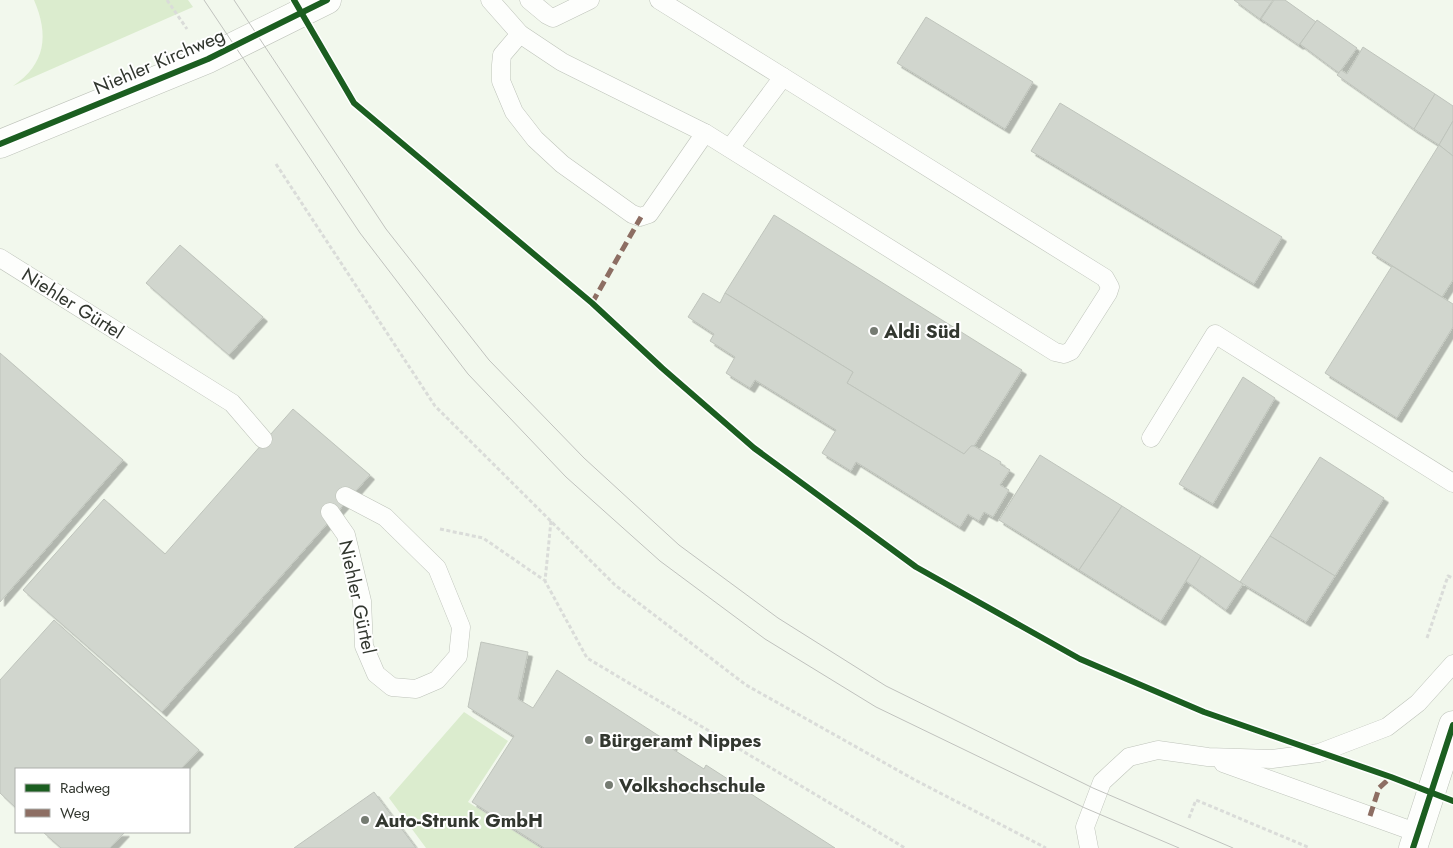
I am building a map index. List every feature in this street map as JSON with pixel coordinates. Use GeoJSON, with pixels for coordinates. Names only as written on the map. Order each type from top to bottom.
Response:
{"type":"FeatureCollection","features":[{"type":"Feature","properties":{"kind":"street","name":"Niehler Kirchweg"},"geometry":{"type":"LineString","coordinates":[[0,144],[208,58],[327,0]]}},
{"type":"Feature","properties":{"kind":"street"},"geometry":{"type":"LineString","coordinates":[[1415,841],[1453,725]]}},
{"type":"Feature","properties":{"kind":"lane"},"geometry":{"type":"LineString","coordinates":[[490,0],[520,34],[562,62],[705,133],[1056,352],[1064,354],[1071,351],[1108,293],[1110,287],[1106,278],[659,0]]}},
{"type":"Feature","properties":{"kind":"lane"},"geometry":{"type":"LineString","coordinates":[[529,0],[547,15],[554,18],[590,0]]}},
{"type":"Feature","properties":{"kind":"lane"},"geometry":{"type":"LineString","coordinates":[[520,34],[502,54],[501,65],[501,81],[514,112],[535,139],[562,164],[622,209],[640,217],[649,214],[705,133]]}},
{"type":"Feature","properties":{"kind":"lane"},"geometry":{"type":"LineString","coordinates":[[730,148],[783,77]]}},
{"type":"Feature","properties":{"kind":"lane","name":"Niehler Gürtel"},"geometry":{"type":"LineString","coordinates":[[0,258],[232,403],[263,439]]}},
{"type":"Feature","properties":{"kind":"lane"},"geometry":{"type":"LineString","coordinates":[[1150,438],[1215,334],[1453,483]]}},
{"type":"Feature","properties":{"kind":"lane","name":"Niehler Gürtel"},"geometry":{"type":"LineString","coordinates":[[330,512],[346,535],[362,601],[364,646],[376,674],[392,687],[416,689],[438,680],[458,656],[461,627],[437,568],[385,517],[345,496]]}},
{"type":"Feature","properties":{"kind":"lane"},"geometry":{"type":"LineString","coordinates":[[1089,848],[1085,827],[1102,782],[1129,757],[1158,750],[1208,758],[1272,759],[1319,753],[1387,727],[1418,703],[1453,664]]}},
{"type":"Feature","properties":{"kind":"lane"},"geometry":{"type":"LineString","coordinates":[[1208,758],[1415,841]]}},
{"type":"Feature","properties":{"kind":"path"},"geometry":{"type":"LineString","coordinates":[[276,164],[435,406],[615,585],[746,685],[916,780],[1046,848]]}},
{"type":"Feature","properties":{"kind":"path"},"geometry":{"type":"LineString","coordinates":[[385,517],[483,538],[545,581],[587,658],[904,848]]}},
{"type":"Feature","properties":{"kind":"path"},"geometry":{"type":"LineString","coordinates":[[545,581],[551,521]]}},
{"type":"Feature","properties":{"kind":"path"},"geometry":{"type":"LineString","coordinates":[[1427,638],[1448,576],[1453,578]]}},
{"type":"Feature","properties":{"kind":"path"},"geometry":{"type":"LineString","coordinates":[[1189,818],[1196,800],[1310,848]]}},
{"type":"Feature","properties":{"kind":"path"},"geometry":{"type":"LineString","coordinates":[[1286,840],[1306,848]]}},
{"type":"Feature","properties":{"kind":"green space"},"geometry":{"type":"Polygon","coordinates":[[[34,0],[188,0],[193,7],[13,86],[32,68],[42,48],[42,25],[34,0]]]}},
{"type":"Feature","properties":{"kind":"green space"},"geometry":{"type":"Polygon","coordinates":[[[464,712],[508,741],[468,802],[540,848],[426,848],[389,798],[464,712]]]}},
{"type":"Feature","properties":{"kind":"building"},"geometry":{"type":"Polygon","coordinates":[[[1234,0],[1273,0],[1260,19],[1234,0]]]}},
{"type":"Feature","properties":{"kind":"building"},"geometry":{"type":"Polygon","coordinates":[[[1274,0],[1285,0],[1316,22],[1299,45],[1261,19],[1274,0]]]}},
{"type":"Feature","properties":{"kind":"building"},"geometry":{"type":"Polygon","coordinates":[[[926,17],[1033,82],[1005,129],[897,63],[926,17]]]}},
{"type":"Feature","properties":{"kind":"building"},"geometry":{"type":"Polygon","coordinates":[[[1317,20],[1357,48],[1339,73],[1300,44],[1317,20]]]}},
{"type":"Feature","properties":{"kind":"building"},"geometry":{"type":"Polygon","coordinates":[[[1363,47],[1435,94],[1414,129],[1337,75],[1341,70],[1347,74],[1363,47]]]}},
{"type":"Feature","properties":{"kind":"building"},"geometry":{"type":"Polygon","coordinates":[[[1435,94],[1453,106],[1453,121],[1439,145],[1414,129],[1435,94]]]}},
{"type":"Feature","properties":{"kind":"building"},"geometry":{"type":"Polygon","coordinates":[[[1060,103],[1282,237],[1254,284],[1031,151],[1060,103]]]}},
{"type":"Feature","properties":{"kind":"building"},"geometry":{"type":"Polygon","coordinates":[[[1453,121],[1453,156],[1439,145],[1453,121]]]}},
{"type":"Feature","properties":{"kind":"building"},"geometry":{"type":"Polygon","coordinates":[[[1439,145],[1453,156],[1453,280],[1442,297],[1372,253],[1439,145]]]}},
{"type":"Feature","properties":{"kind":"building","name":"Aldi Süd"},"geometry":{"type":"Polygon","coordinates":[[[774,215],[1022,370],[974,446],[971,446],[964,454],[847,383],[853,372],[725,293],[774,215]]]}},
{"type":"Feature","properties":{"kind":"building"},"geometry":{"type":"Polygon","coordinates":[[[180,245],[263,317],[229,355],[146,283],[180,245]]]}},
{"type":"Feature","properties":{"kind":"building"},"geometry":{"type":"Polygon","coordinates":[[[1392,266],[1453,304],[1453,327],[1397,418],[1325,373],[1392,266]]]}},
{"type":"Feature","properties":{"kind":"building"},"geometry":{"type":"Polygon","coordinates":[[[703,293],[720,303],[725,293],[853,372],[847,383],[964,454],[971,446],[974,446],[1001,462],[1000,464],[1010,470],[1000,485],[1009,490],[993,517],[984,512],[979,521],[968,514],[960,527],[856,462],[851,471],[822,453],[836,430],[755,380],[750,388],[726,373],[735,357],[710,341],[714,334],[688,317],[703,293]]]}},
{"type":"Feature","properties":{"kind":"building"},"geometry":{"type":"Polygon","coordinates":[[[0,353],[123,460],[0,602],[0,353]]]}},
{"type":"Feature","properties":{"kind":"building"},"geometry":{"type":"Polygon","coordinates":[[[1243,377],[1275,398],[1213,504],[1179,484],[1243,377]]]}},
{"type":"Feature","properties":{"kind":"building"},"geometry":{"type":"Polygon","coordinates":[[[293,409],[370,475],[162,712],[23,590],[104,499],[165,554],[293,409]]]}},
{"type":"Feature","properties":{"kind":"building"},"geometry":{"type":"Polygon","coordinates":[[[1040,455],[1122,506],[1079,570],[999,520],[1040,455]]]}},
{"type":"Feature","properties":{"kind":"building"},"geometry":{"type":"Polygon","coordinates":[[[1320,457],[1384,498],[1335,576],[1270,536],[1320,457]]]}},
{"type":"Feature","properties":{"kind":"building"},"geometry":{"type":"Polygon","coordinates":[[[1122,506],[1201,556],[1161,621],[1079,570],[1122,506]]]}},
{"type":"Feature","properties":{"kind":"building"},"geometry":{"type":"Polygon","coordinates":[[[1270,536],[1335,576],[1306,622],[1240,582],[1270,536]]]}},
{"type":"Feature","properties":{"kind":"building"},"geometry":{"type":"Polygon","coordinates":[[[1201,556],[1243,584],[1226,610],[1186,581],[1201,556]]]}},
{"type":"Feature","properties":{"kind":"building"},"geometry":{"type":"Polygon","coordinates":[[[54,620],[199,750],[182,768],[15,768],[15,807],[0,793],[0,680],[54,620]]]}},
{"type":"Feature","properties":{"kind":"building","name":"Bürgeramt Nippes"},"geometry":{"type":"Polygon","coordinates":[[[481,642],[528,652],[518,699],[533,708],[557,670],[673,745],[671,748],[704,769],[706,765],[835,848],[544,848],[472,802],[514,736],[468,707],[481,642]]]}},
{"type":"Feature","properties":{"kind":"building","name":"Auto-Strunk GmbH"},"geometry":{"type":"Polygon","coordinates":[[[374,792],[416,848],[294,848],[374,792]]]}},
{"type":"Feature","properties":{"kind":"building"},"geometry":{"type":"Polygon","coordinates":[[[44,833],[124,833],[110,848],[61,848],[44,833]]]}},
{"type":"Feature","properties":{"kind":"tram line"},"geometry":{"type":"LineString","coordinates":[[204,0],[360,233],[468,374],[566,477],[660,561],[765,639],[876,707],[1085,808],[1179,848]]}},
{"type":"Feature","properties":{"kind":"tram line"},"geometry":{"type":"LineString","coordinates":[[234,0],[386,229],[489,360],[584,458],[679,545],[778,618],[886,686],[1093,788],[1233,848]]}},
{"type":"Feature","properties":{"kind":"marked path"},"geometry":{"type":"LineString","coordinates":[[592,303],[641,217]]}},
{"type":"Feature","properties":{"kind":"marked path"},"geometry":{"type":"LineString","coordinates":[[1370,816],[1379,788],[1391,777]]}},
{"type":"Feature","properties":{"kind":"cycle path"},"geometry":{"type":"LineString","coordinates":[[294,0],[354,103],[592,303],[662,368],[754,448],[916,567],[1080,659],[1204,712],[1391,777],[1453,801]]}},
{"type":"Feature","properties":{"kind":"cycle path"},"geometry":{"type":"LineString","coordinates":[[0,144],[208,59],[327,0]]}},
{"type":"Feature","properties":{"kind":"cycle path"},"geometry":{"type":"LineString","coordinates":[[1413,848],[1453,725]]}},
{"type":"Feature","properties":{"kind":"place","name":"Aldi Süd"},"geometry":{"type":"Point","coordinates":[874,331]}},
{"type":"Feature","properties":{"kind":"place","name":"Bürgeramt Nippes"},"geometry":{"type":"Point","coordinates":[589,740]}},
{"type":"Feature","properties":{"kind":"place","name":"Volkshochschule"},"geometry":{"type":"Point","coordinates":[609,785]}},
{"type":"Feature","properties":{"kind":"place","name":"Auto-Strunk GmbH"},"geometry":{"type":"Point","coordinates":[365,820]}}]}
